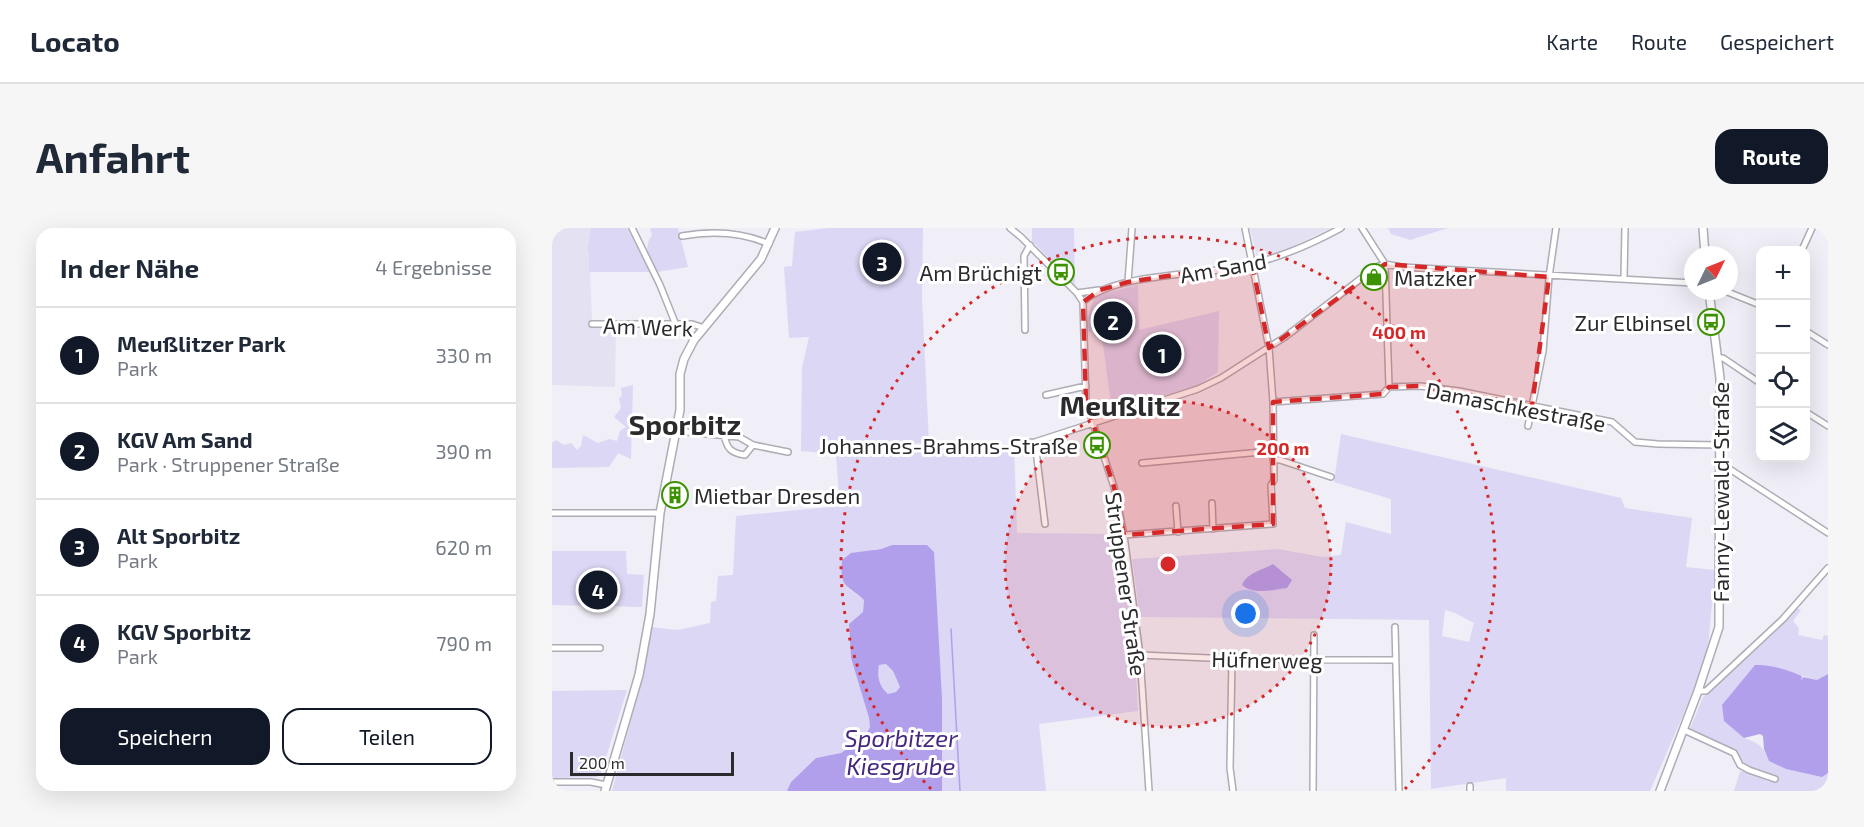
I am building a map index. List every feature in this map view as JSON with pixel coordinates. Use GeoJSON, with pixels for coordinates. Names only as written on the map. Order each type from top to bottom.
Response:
{"type":"FeatureCollection","features":[{"type":"Feature","properties":{"kind":"street"},"geometry":{"type":"LineString","coordinates":[[632,228],[660,285],[676,325]]}},
{"type":"Feature","properties":{"kind":"street"},"geometry":{"type":"LineString","coordinates":[[552,782],[591,782],[606,788],[639,675],[650,614],[660,513],[680,410],[680,374],[684,358],[694,340],[748,276],[769,244],[775,228]]}},
{"type":"Feature","properties":{"kind":"street"},"geometry":{"type":"LineString","coordinates":[[1128,282],[1132,228]]}},
{"type":"Feature","properties":{"kind":"street"},"geometry":{"type":"LineString","coordinates":[[1124,535],[1273,524],[1271,485],[1274,480],[1273,402],[1269,348],[1245,228]]}},
{"type":"Feature","properties":{"kind":"street","name":"Am Sand"},"geometry":{"type":"LineString","coordinates":[[1077,293],[1101,290],[1128,282],[1252,263],[1286,254],[1341,228]]}},
{"type":"Feature","properties":{"kind":"street"},"geometry":{"type":"LineString","coordinates":[[1362,228],[1385,264],[1389,387]]}},
{"type":"Feature","properties":{"kind":"street"},"geometry":{"type":"LineString","coordinates":[[1528,426],[1543,351],[1549,277],[1556,228]]}},
{"type":"Feature","properties":{"kind":"street"},"geometry":{"type":"LineString","coordinates":[[1624,278],[1626,228]]}},
{"type":"Feature","properties":{"kind":"street"},"geometry":{"type":"LineString","coordinates":[[1703,228],[1704,246]]}},
{"type":"Feature","properties":{"kind":"street"},"geometry":{"type":"LineString","coordinates":[[1804,246],[1812,228]]}},
{"type":"Feature","properties":{"kind":"street"},"geometry":{"type":"LineString","coordinates":[[1012,229],[1077,293],[1083,302]]}},
{"type":"Feature","properties":{"kind":"street"},"geometry":{"type":"LineString","coordinates":[[682,236],[703,233],[730,234],[769,244]]}},
{"type":"Feature","properties":{"kind":"street"},"geometry":{"type":"LineString","coordinates":[[1025,330],[1024,256],[1030,245]]}},
{"type":"Feature","properties":{"kind":"street"},"geometry":{"type":"LineString","coordinates":[[1014,443],[1035,442],[1198,389],[1221,378],[1269,348],[1376,267],[1385,264],[1549,277],[1624,278],[1684,282]]}},
{"type":"Feature","properties":{"kind":"street","name":"Am Sand"},"geometry":{"type":"LineString","coordinates":[[1083,302],[1101,290]]}},
{"type":"Feature","properties":{"kind":"street"},"geometry":{"type":"LineString","coordinates":[[1738,296],[1756,303]]}},
{"type":"Feature","properties":{"kind":"street","name":"Fanny-Lewald-Straße"},"geometry":{"type":"LineString","coordinates":[[1659,791],[1684,730],[1719,627],[1719,358],[1710,300]]}},
{"type":"Feature","properties":{"kind":"street","name":"Struppener Straße"},"geometry":{"type":"LineString","coordinates":[[1083,302],[1086,402],[1114,487],[1124,535],[1140,656],[1149,791]]}},
{"type":"Feature","properties":{"kind":"street","name":"Am Werk"},"geometry":{"type":"LineString","coordinates":[[592,324],[692,324],[704,328]]}},
{"type":"Feature","properties":{"kind":"street"},"geometry":{"type":"LineString","coordinates":[[1810,334],[1828,345]]}},
{"type":"Feature","properties":{"kind":"street"},"geometry":{"type":"LineString","coordinates":[[1719,358],[1756,380]]}},
{"type":"Feature","properties":{"kind":"street"},"geometry":{"type":"LineString","coordinates":[[1046,395],[1086,386]]}},
{"type":"Feature","properties":{"kind":"street","name":"Damaschkestraße"},"geometry":{"type":"LineString","coordinates":[[1273,402],[1383,394],[1389,387],[1420,386],[1459,390],[1612,422],[1635,442],[1720,445]]}},
{"type":"Feature","properties":{"kind":"street"},"geometry":{"type":"LineString","coordinates":[[1810,415],[1828,426]]}},
{"type":"Feature","properties":{"kind":"street"},"geometry":{"type":"LineString","coordinates":[[676,431],[740,437],[753,445],[788,452]]}},
{"type":"Feature","properties":{"kind":"street"},"geometry":{"type":"LineString","coordinates":[[724,435],[726,446],[732,453],[745,455],[753,445]]}},
{"type":"Feature","properties":{"kind":"street"},"geometry":{"type":"LineString","coordinates":[[1035,442],[1045,524]]}},
{"type":"Feature","properties":{"kind":"street"},"geometry":{"type":"LineString","coordinates":[[1142,463],[1273,452]]}},
{"type":"Feature","properties":{"kind":"street"},"geometry":{"type":"LineString","coordinates":[[1274,459],[1330,477]]}},
{"type":"Feature","properties":{"kind":"street"},"geometry":{"type":"LineString","coordinates":[[1720,465],[1725,466],[1828,533]]}},
{"type":"Feature","properties":{"kind":"street"},"geometry":{"type":"LineString","coordinates":[[1212,503],[1213,529]]}},
{"type":"Feature","properties":{"kind":"street"},"geometry":{"type":"LineString","coordinates":[[1176,506],[1178,532]]}},
{"type":"Feature","properties":{"kind":"street"},"geometry":{"type":"LineString","coordinates":[[552,513],[660,513]]}},
{"type":"Feature","properties":{"kind":"street"},"geometry":{"type":"LineString","coordinates":[[1698,691],[1706,691],[1783,619],[1828,568]]}},
{"type":"Feature","properties":{"kind":"street"},"geometry":{"type":"LineString","coordinates":[[1395,627],[1399,791]]}},
{"type":"Feature","properties":{"kind":"street"},"geometry":{"type":"LineString","coordinates":[[1313,791],[1314,635]]}},
{"type":"Feature","properties":{"kind":"street"},"geometry":{"type":"LineString","coordinates":[[552,648],[600,648]]}},
{"type":"Feature","properties":{"kind":"street","name":"Hüfnerweg"},"geometry":{"type":"LineString","coordinates":[[1140,656],[1395,660]]}},
{"type":"Feature","properties":{"kind":"street"},"geometry":{"type":"LineString","coordinates":[[1232,659],[1230,768],[1233,791]]}},
{"type":"Feature","properties":{"kind":"street"},"geometry":{"type":"LineString","coordinates":[[1684,730],[1734,753],[1740,765],[1749,770],[1775,779]]}},
{"type":"Feature","properties":{"kind":"highlighted area"},"geometry":{"type":"Polygon","coordinates":[[[1252,263],[1269,348],[1385,264],[1549,277],[1532,406],[1420,386],[1389,387],[1383,394],[1273,402],[1273,524],[1124,535],[1114,487],[1086,402],[1083,302],[1100,290],[1128,282],[1252,263]]]}},
{"type":"Feature","properties":{"kind":"shaded area"},"geometry":{"type":"Polygon","coordinates":[[[552,228],[591,228],[587,250],[589,250],[592,320],[616,320],[615,387],[552,385],[552,228]]]}},
{"type":"Feature","properties":{"kind":"shaded area"},"geometry":{"type":"Polygon","coordinates":[[[591,228],[627,228],[650,272],[589,272],[589,251],[587,250],[591,228]]]}},
{"type":"Feature","properties":{"kind":"shaded area"},"geometry":{"type":"Polygon","coordinates":[[[650,228],[678,228],[688,267],[657,272],[647,249],[652,235],[650,228]]]}},
{"type":"Feature","properties":{"kind":"shaded area"},"geometry":{"type":"Polygon","coordinates":[[[828,228],[923,228],[922,298],[929,443],[876,445],[826,453],[801,451],[802,368],[809,337],[789,338],[784,267],[792,266],[795,232],[828,228]]]}},
{"type":"Feature","properties":{"kind":"shaded area"},"geometry":{"type":"Polygon","coordinates":[[[1032,228],[1074,228],[1075,285],[1032,241],[1032,228]]]}},
{"type":"Feature","properties":{"kind":"shaded area"},"geometry":{"type":"Polygon","coordinates":[[[1250,228],[1331,228],[1287,249],[1257,258],[1250,228]]]}},
{"type":"Feature","properties":{"kind":"shaded area"},"geometry":{"type":"Polygon","coordinates":[[[1388,228],[1448,228],[1410,240],[1391,234],[1388,228]]]}},
{"type":"Feature","properties":{"kind":"shaded area"},"geometry":{"type":"Polygon","coordinates":[[[1138,285],[1139,330],[1219,311],[1218,372],[1196,386],[1112,411],[1102,337],[1095,337],[1094,331],[1087,332],[1089,312],[1098,295],[1138,285]]]}},
{"type":"Feature","properties":{"kind":"shaded area"},"geometry":{"type":"Polygon","coordinates":[[[633,385],[631,459],[618,453],[609,467],[552,468],[552,443],[556,440],[564,445],[571,443],[577,450],[581,446],[583,435],[598,443],[609,439],[617,441],[620,431],[626,427],[614,417],[621,408],[619,398],[622,396],[621,388],[633,385]]]}},
{"type":"Feature","properties":{"kind":"shaded area"},"geometry":{"type":"Polygon","coordinates":[[[1341,434],[1621,498],[1625,508],[1692,518],[1686,567],[1715,570],[1715,597],[1712,602],[1708,649],[1690,699],[1650,791],[1506,791],[1506,778],[1431,789],[1429,620],[1140,617],[1132,559],[1278,549],[1323,557],[1341,555],[1346,522],[1391,534],[1391,499],[1334,482],[1341,434]],[[1445,610],[1442,636],[1469,642],[1474,623],[1445,610]]]}},
{"type":"Feature","properties":{"kind":"shaded area"},"geometry":{"type":"Polygon","coordinates":[[[978,445],[978,451],[980,445],[1014,445],[1017,533],[1120,534],[1135,657],[1138,711],[1039,724],[1046,791],[942,791],[941,757],[892,545],[874,549],[848,588],[864,600],[863,612],[849,624],[851,658],[869,718],[870,727],[865,736],[841,753],[816,758],[791,782],[787,791],[612,791],[643,675],[651,627],[678,630],[710,623],[711,602],[716,601],[718,576],[733,575],[736,516],[840,506],[836,456],[889,448],[978,445]]]}},
{"type":"Feature","properties":{"kind":"shaded area"},"geometry":{"type":"Polygon","coordinates":[[[552,551],[626,551],[627,574],[644,575],[642,607],[552,605],[552,551]]]}},
{"type":"Feature","properties":{"kind":"shaded area"},"geometry":{"type":"Polygon","coordinates":[[[1797,608],[1801,610],[1793,621],[1799,628],[1798,635],[1822,640],[1824,635],[1828,636],[1828,674],[1817,680],[1793,673],[1744,738],[1760,746],[1769,761],[1787,769],[1822,776],[1828,773],[1828,791],[1734,791],[1740,772],[1745,770],[1769,782],[1774,782],[1742,764],[1737,751],[1690,729],[1703,697],[1797,608]]]}},
{"type":"Feature","properties":{"kind":"shaded area"},"geometry":{"type":"Polygon","coordinates":[[[886,664],[893,671],[900,687],[896,692],[888,694],[879,681],[878,673],[879,665],[886,664]]]}},
{"type":"Feature","properties":{"kind":"shaded area"},"geometry":{"type":"Polygon","coordinates":[[[627,690],[601,773],[597,777],[552,778],[552,691],[627,690]]]}},
{"type":"Feature","properties":{"kind":"water","name":"Sporbitzer Kiesgrube"},"geometry":{"type":"Polygon","coordinates":[[[892,545],[927,545],[934,552],[942,699],[942,791],[787,791],[791,782],[816,758],[841,753],[865,736],[870,727],[851,658],[849,624],[863,612],[864,600],[845,584],[842,576],[842,560],[851,553],[881,549],[892,545]],[[886,664],[879,665],[879,681],[888,694],[896,692],[900,687],[893,671],[886,664]]]}},
{"type":"Feature","properties":{"kind":"water"},"geometry":{"type":"Polygon","coordinates":[[[1273,564],[1292,580],[1287,588],[1257,591],[1242,585],[1251,574],[1273,564]]]}},
{"type":"Feature","properties":{"kind":"water"},"geometry":{"type":"Polygon","coordinates":[[[1755,665],[1773,666],[1791,672],[1802,676],[1801,681],[1803,677],[1817,680],[1828,674],[1828,773],[1822,777],[1786,769],[1769,761],[1764,749],[1763,736],[1760,734],[1744,738],[1724,721],[1722,705],[1755,665]]]}},
{"type":"Feature","properties":{"kind":"waterway"},"geometry":{"type":"LineString","coordinates":[[951,629],[960,791]]}},
{"type":"Feature","properties":{"kind":"place","name":"Alt Sporbitz"},"geometry":{"type":"Point","coordinates":[882,262]}},
{"type":"Feature","properties":{"kind":"place","name":"Am Brüchigt"},"geometry":{"type":"Point","coordinates":[1061,272]}},
{"type":"Feature","properties":{"kind":"place","name":"Matzker"},"geometry":{"type":"Point","coordinates":[1374,277]}},
{"type":"Feature","properties":{"kind":"place","name":"KGV Am Sand"},"geometry":{"type":"Point","coordinates":[1113,321]}},
{"type":"Feature","properties":{"kind":"place","name":"Zur Elbinsel"},"geometry":{"type":"Point","coordinates":[1711,322]}},
{"type":"Feature","properties":{"kind":"place","name":"Meußlitzer Park"},"geometry":{"type":"Point","coordinates":[1162,354]}},
{"type":"Feature","properties":{"kind":"place","name":"Johannes-Brahms-Straße"},"geometry":{"type":"Point","coordinates":[1097,445]}},
{"type":"Feature","properties":{"kind":"place","name":"Mietbar Dresden"},"geometry":{"type":"Point","coordinates":[675,495]}},
{"type":"Feature","properties":{"kind":"place","name":"KGV Sporbitz"},"geometry":{"type":"Point","coordinates":[598,590]}},
{"type":"Feature","properties":{"kind":"district","name":"Meußlitz"},"geometry":{"type":"Point","coordinates":[1120,405]}},
{"type":"Feature","properties":{"kind":"district","name":"Sporbitz"},"geometry":{"type":"Point","coordinates":[685,424]}}]}
